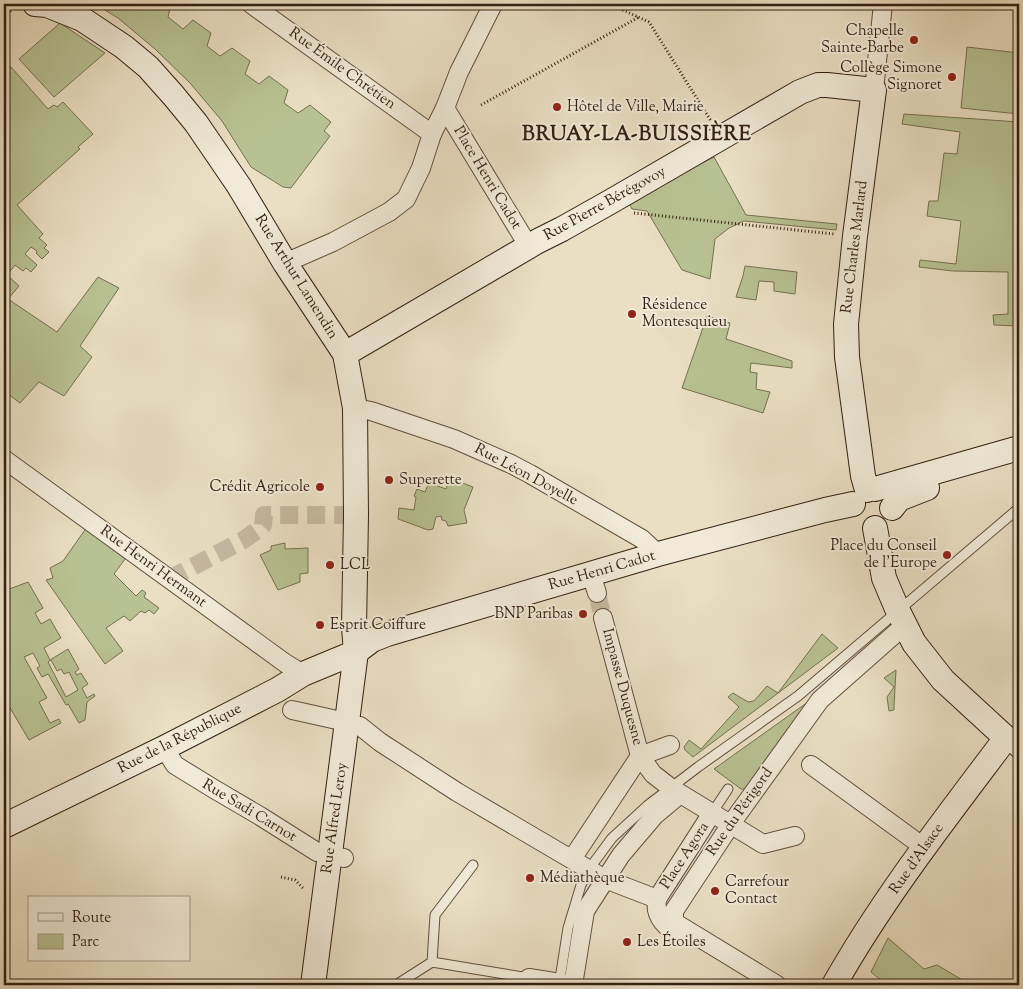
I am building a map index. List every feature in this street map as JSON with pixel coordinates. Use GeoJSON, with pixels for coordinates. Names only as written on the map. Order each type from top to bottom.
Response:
{"type":"FeatureCollection","features":[{"type":"Feature","properties":{"kind":"main road","name":"Rue Arthur Lamendin"},"geometry":{"type":"LineString","coordinates":[[35,4],[47,5],[82,19],[124,47],[148,67],[173,94],[218,154],[285,263],[345,354],[355,408],[354,628],[356,652]]}},
{"type":"Feature","properties":{"kind":"main road","name":"Rue Pierre Bérégovoy"},"geometry":{"type":"LineString","coordinates":[[345,354],[538,241],[596,210],[800,92],[809,88],[827,85],[874,90]]}},
{"type":"Feature","properties":{"kind":"main road","name":"Rue Charles Marlard"},"geometry":{"type":"LineString","coordinates":[[865,494],[847,357],[846,324],[855,236],[874,90]]}},
{"type":"Feature","properties":{"kind":"main road","name":"Rue Henri Cadot"},"geometry":{"type":"LineString","coordinates":[[356,652],[372,640],[387,634],[594,584],[658,554],[825,510],[865,494],[1019,448]]}},
{"type":"Feature","properties":{"kind":"main road"},"geometry":{"type":"LineString","coordinates":[[892,508],[899,500],[920,490],[1019,459]]}},
{"type":"Feature","properties":{"kind":"main road"},"geometry":{"type":"LineString","coordinates":[[884,492],[892,508],[889,519],[875,528],[869,528],[858,522],[853,510],[865,494],[884,492]]}},
{"type":"Feature","properties":{"kind":"main road"},"geometry":{"type":"LineString","coordinates":[[875,528],[884,578],[914,643],[942,680],[1012,744]]}},
{"type":"Feature","properties":{"kind":"main road","name":"Rue de la République"},"geometry":{"type":"LineString","coordinates":[[4,826],[164,748],[277,690],[303,674],[356,652]]}},
{"type":"Feature","properties":{"kind":"main road","name":"Rue Alfred Leroy"},"geometry":{"type":"LineString","coordinates":[[313,985],[337,856],[356,652]]}},
{"type":"Feature","properties":{"kind":"main road","name":"Rue d'Alsace"},"geometry":{"type":"LineString","coordinates":[[834,985],[889,897],[925,848],[1012,744]]}},
{"type":"Feature","properties":{"kind":"street","name":"Rue Émile Chrétien"},"geometry":{"type":"LineString","coordinates":[[251,4],[432,134]]}},
{"type":"Feature","properties":{"kind":"street"},"geometry":{"type":"LineString","coordinates":[[285,263],[333,242],[389,212],[406,199],[421,168],[432,134],[445,108],[459,72],[493,4]]}},
{"type":"Feature","properties":{"kind":"street","name":"Rue Charles Marlard"},"geometry":{"type":"LineString","coordinates":[[874,90],[883,4]]}},
{"type":"Feature","properties":{"kind":"street","name":"Place Henri Cadot"},"geometry":{"type":"LineString","coordinates":[[445,108],[529,247]]}},
{"type":"Feature","properties":{"kind":"street","name":"Rue Léon Doyelle"},"geometry":{"type":"LineString","coordinates":[[355,408],[371,411],[454,439],[511,464],[642,539],[658,554]]}},
{"type":"Feature","properties":{"kind":"street","name":"Rue Henri Hermant"},"geometry":{"type":"LineString","coordinates":[[4,459],[285,663],[303,674]]}},
{"type":"Feature","properties":{"kind":"street","name":"Impasse Duquesne"},"geometry":{"type":"LineString","coordinates":[[603,618],[640,756]]}},
{"type":"Feature","properties":{"kind":"street","name":"Rue du Périgord"},"geometry":{"type":"LineString","coordinates":[[777,985],[677,924],[674,921],[674,911],[730,824],[820,700],[901,618]]}},
{"type":"Feature","properties":{"kind":"street"},"geometry":{"type":"LineString","coordinates":[[292,710],[337,720]]}},
{"type":"Feature","properties":{"kind":"street"},"geometry":{"type":"LineString","coordinates":[[360,726],[380,742],[458,792],[605,879],[657,899],[658,914],[666,926],[760,985]]}},
{"type":"Feature","properties":{"kind":"street"},"geometry":{"type":"LineString","coordinates":[[572,859],[640,756],[670,745]]}},
{"type":"Feature","properties":{"kind":"street","name":"Rue Sadi Carnot"},"geometry":{"type":"LineString","coordinates":[[164,748],[175,765],[214,790],[317,852],[337,856]]}},
{"type":"Feature","properties":{"kind":"street","name":"Place Agora"},"geometry":{"type":"LineString","coordinates":[[640,756],[653,774],[675,791],[764,844],[795,836]]}},
{"type":"Feature","properties":{"kind":"street"},"geometry":{"type":"LineString","coordinates":[[812,765],[925,848]]}},
{"type":"Feature","properties":{"kind":"street"},"geometry":{"type":"LineString","coordinates":[[528,982],[566,985],[585,911],[621,855],[675,791]]}},
{"type":"Feature","properties":{"kind":"street","name":"Place Agora"},"geometry":{"type":"LineString","coordinates":[[657,899],[712,813]]}},
{"type":"Feature","properties":{"kind":"lane"},"geometry":{"type":"LineString","coordinates":[[566,985],[568,928],[580,885],[588,869],[612,838],[648,805],[675,791],[901,618],[1019,508]]}},
{"type":"Feature","properties":{"kind":"lane","name":"Place Agora"},"geometry":{"type":"LineString","coordinates":[[712,813],[728,789]]}},
{"type":"Feature","properties":{"kind":"lane"},"geometry":{"type":"LineString","coordinates":[[432,962],[435,915],[473,865]]}},
{"type":"Feature","properties":{"kind":"lane"},"geometry":{"type":"LineString","coordinates":[[399,985],[399,983],[432,962],[528,982]]}},
{"type":"Feature","properties":{"kind":"path"},"geometry":{"type":"LineString","coordinates":[[10,4],[10,12]]}},
{"type":"Feature","properties":{"kind":"path"},"geometry":{"type":"LineString","coordinates":[[610,4],[649,22],[722,138]]}},
{"type":"Feature","properties":{"kind":"path"},"geometry":{"type":"LineString","coordinates":[[481,105],[639,17]]}},
{"type":"Feature","properties":{"kind":"path"},"geometry":{"type":"LineString","coordinates":[[596,210],[855,236]]}},
{"type":"Feature","properties":{"kind":"green space"},"geometry":{"type":"Polygon","coordinates":[[[95,4],[171,4],[168,17],[183,29],[193,20],[211,33],[207,46],[220,56],[232,48],[250,61],[245,74],[259,84],[269,76],[288,90],[284,103],[298,113],[310,105],[331,122],[324,131],[330,136],[291,188],[283,187],[251,167],[222,121],[190,83],[155,49],[118,18],[95,4]]]}},
{"type":"Feature","properties":{"kind":"green space"},"geometry":{"type":"Polygon","coordinates":[[[60,23],[105,53],[54,97],[19,59],[60,23]]]}},
{"type":"Feature","properties":{"kind":"green space"},"geometry":{"type":"Polygon","coordinates":[[[967,47],[1019,53],[1019,114],[961,108],[967,47]]]}},
{"type":"Feature","properties":{"kind":"green space"},"geometry":{"type":"Polygon","coordinates":[[[11,67],[48,109],[54,105],[57,107],[63,102],[93,134],[78,147],[80,149],[17,205],[43,234],[39,238],[47,245],[44,248],[49,252],[42,259],[36,253],[37,251],[31,247],[25,254],[37,265],[31,272],[26,268],[23,271],[15,265],[7,275],[19,286],[8,299],[57,332],[98,277],[119,288],[80,346],[92,357],[64,396],[39,382],[20,403],[4,391],[4,73],[11,67]]]}},
{"type":"Feature","properties":{"kind":"green space"},"geometry":{"type":"Polygon","coordinates":[[[904,114],[1019,122],[1019,326],[994,325],[993,315],[1008,314],[1008,272],[953,271],[919,267],[920,260],[956,264],[961,221],[927,216],[929,201],[938,201],[944,153],[957,154],[960,132],[902,124],[904,114]]]}},
{"type":"Feature","properties":{"kind":"green space"},"geometry":{"type":"Polygon","coordinates":[[[714,157],[746,215],[837,224],[836,230],[744,221],[729,228],[715,239],[710,279],[682,270],[647,211],[632,209],[627,200],[714,157]]]}},
{"type":"Feature","properties":{"kind":"green space"},"geometry":{"type":"Polygon","coordinates":[[[745,266],[797,272],[795,294],[774,291],[774,282],[759,281],[756,300],[736,297],[745,266]]]}},
{"type":"Feature","properties":{"kind":"green space"},"geometry":{"type":"Polygon","coordinates":[[[707,316],[730,323],[726,339],[792,361],[792,368],[751,363],[750,372],[757,373],[756,389],[770,392],[763,413],[682,388],[707,316]]]}},
{"type":"Feature","properties":{"kind":"green space"},"geometry":{"type":"Polygon","coordinates":[[[450,478],[473,487],[464,510],[467,523],[448,526],[441,516],[436,517],[433,529],[428,530],[398,519],[399,508],[414,510],[416,497],[414,496],[417,489],[425,492],[429,483],[446,489],[450,478]]]}},
{"type":"Feature","properties":{"kind":"green space"},"geometry":{"type":"Polygon","coordinates":[[[87,527],[128,555],[114,574],[136,596],[142,590],[146,593],[144,597],[159,608],[154,614],[149,610],[145,613],[141,611],[130,621],[124,616],[106,628],[123,651],[105,664],[46,580],[53,578],[50,568],[63,561],[87,527]]]}},
{"type":"Feature","properties":{"kind":"green space"},"geometry":{"type":"Polygon","coordinates":[[[285,543],[285,549],[308,548],[308,573],[300,574],[300,582],[278,590],[260,555],[271,550],[271,546],[285,543]]]}},
{"type":"Feature","properties":{"kind":"green space"},"geometry":{"type":"Polygon","coordinates":[[[28,582],[43,608],[35,613],[41,624],[50,619],[61,638],[44,648],[50,660],[68,649],[79,669],[75,672],[77,675],[81,673],[88,684],[82,688],[87,698],[94,694],[95,696],[87,702],[85,720],[79,723],[48,674],[42,677],[37,668],[40,666],[33,653],[24,657],[47,698],[39,702],[50,723],[59,719],[61,723],[29,740],[6,701],[4,702],[4,591],[28,582]],[[51,660],[48,662],[66,697],[78,690],[69,672],[64,674],[61,669],[57,671],[51,660]]]}},
{"type":"Feature","properties":{"kind":"green space"},"geometry":{"type":"Polygon","coordinates":[[[822,634],[838,648],[693,757],[685,750],[684,747],[689,740],[701,749],[739,707],[728,697],[733,693],[748,702],[754,701],[767,686],[778,693],[822,634]]]}},
{"type":"Feature","properties":{"kind":"green space"},"geometry":{"type":"Polygon","coordinates":[[[896,670],[894,710],[889,711],[887,697],[894,687],[884,678],[896,670]]]}},
{"type":"Feature","properties":{"kind":"green space"},"geometry":{"type":"Polygon","coordinates":[[[815,697],[746,789],[741,789],[714,769],[815,697]]]}},
{"type":"Feature","properties":{"kind":"green space"},"geometry":{"type":"Polygon","coordinates":[[[888,938],[924,969],[937,965],[971,985],[887,985],[871,972],[888,938]]]}},
{"type":"Feature","properties":{"kind":"tunnel"},"geometry":{"type":"LineString","coordinates":[[169,579],[242,541],[263,525],[264,515],[356,515]]}},
{"type":"Feature","properties":{"kind":"tunnel"},"geometry":{"type":"LineString","coordinates":[[597,593],[603,618]]}},
{"type":"Feature","properties":{"kind":"place","name":"Chapelle Sainte-Barbe"},"geometry":{"type":"Point","coordinates":[914,40]}},
{"type":"Feature","properties":{"kind":"place","name":"Collège Simone Signoret"},"geometry":{"type":"Point","coordinates":[952,77]}},
{"type":"Feature","properties":{"kind":"place","name":"Hôtel de Ville, Mairie"},"geometry":{"type":"Point","coordinates":[557,107]}},
{"type":"Feature","properties":{"kind":"place","name":"Résidence Montesquieu"},"geometry":{"type":"Point","coordinates":[632,314]}},
{"type":"Feature","properties":{"kind":"place","name":"Superette"},"geometry":{"type":"Point","coordinates":[389,480]}},
{"type":"Feature","properties":{"kind":"place","name":"Crédit Agricole"},"geometry":{"type":"Point","coordinates":[320,487]}},
{"type":"Feature","properties":{"kind":"place","name":"Place du Conseil de l'Europe"},"geometry":{"type":"Point","coordinates":[947,555]}},
{"type":"Feature","properties":{"kind":"place","name":"LCL"},"geometry":{"type":"Point","coordinates":[330,565]}},
{"type":"Feature","properties":{"kind":"place","name":"BNP Paribas"},"geometry":{"type":"Point","coordinates":[583,614]}},
{"type":"Feature","properties":{"kind":"place","name":"Esprit Coiffure"},"geometry":{"type":"Point","coordinates":[320,625]}},
{"type":"Feature","properties":{"kind":"place","name":"Médiathèque"},"geometry":{"type":"Point","coordinates":[530,878]}},
{"type":"Feature","properties":{"kind":"place","name":"Carrefour Contact"},"geometry":{"type":"Point","coordinates":[715,891]}},
{"type":"Feature","properties":{"kind":"place","name":"Les Étoiles"},"geometry":{"type":"Point","coordinates":[627,942]}},
{"type":"Feature","properties":{"kind":"district","name":"BRUAY-LA-BUISSIÈRE"},"geometry":{"type":"Point","coordinates":[637,135]}}]}
